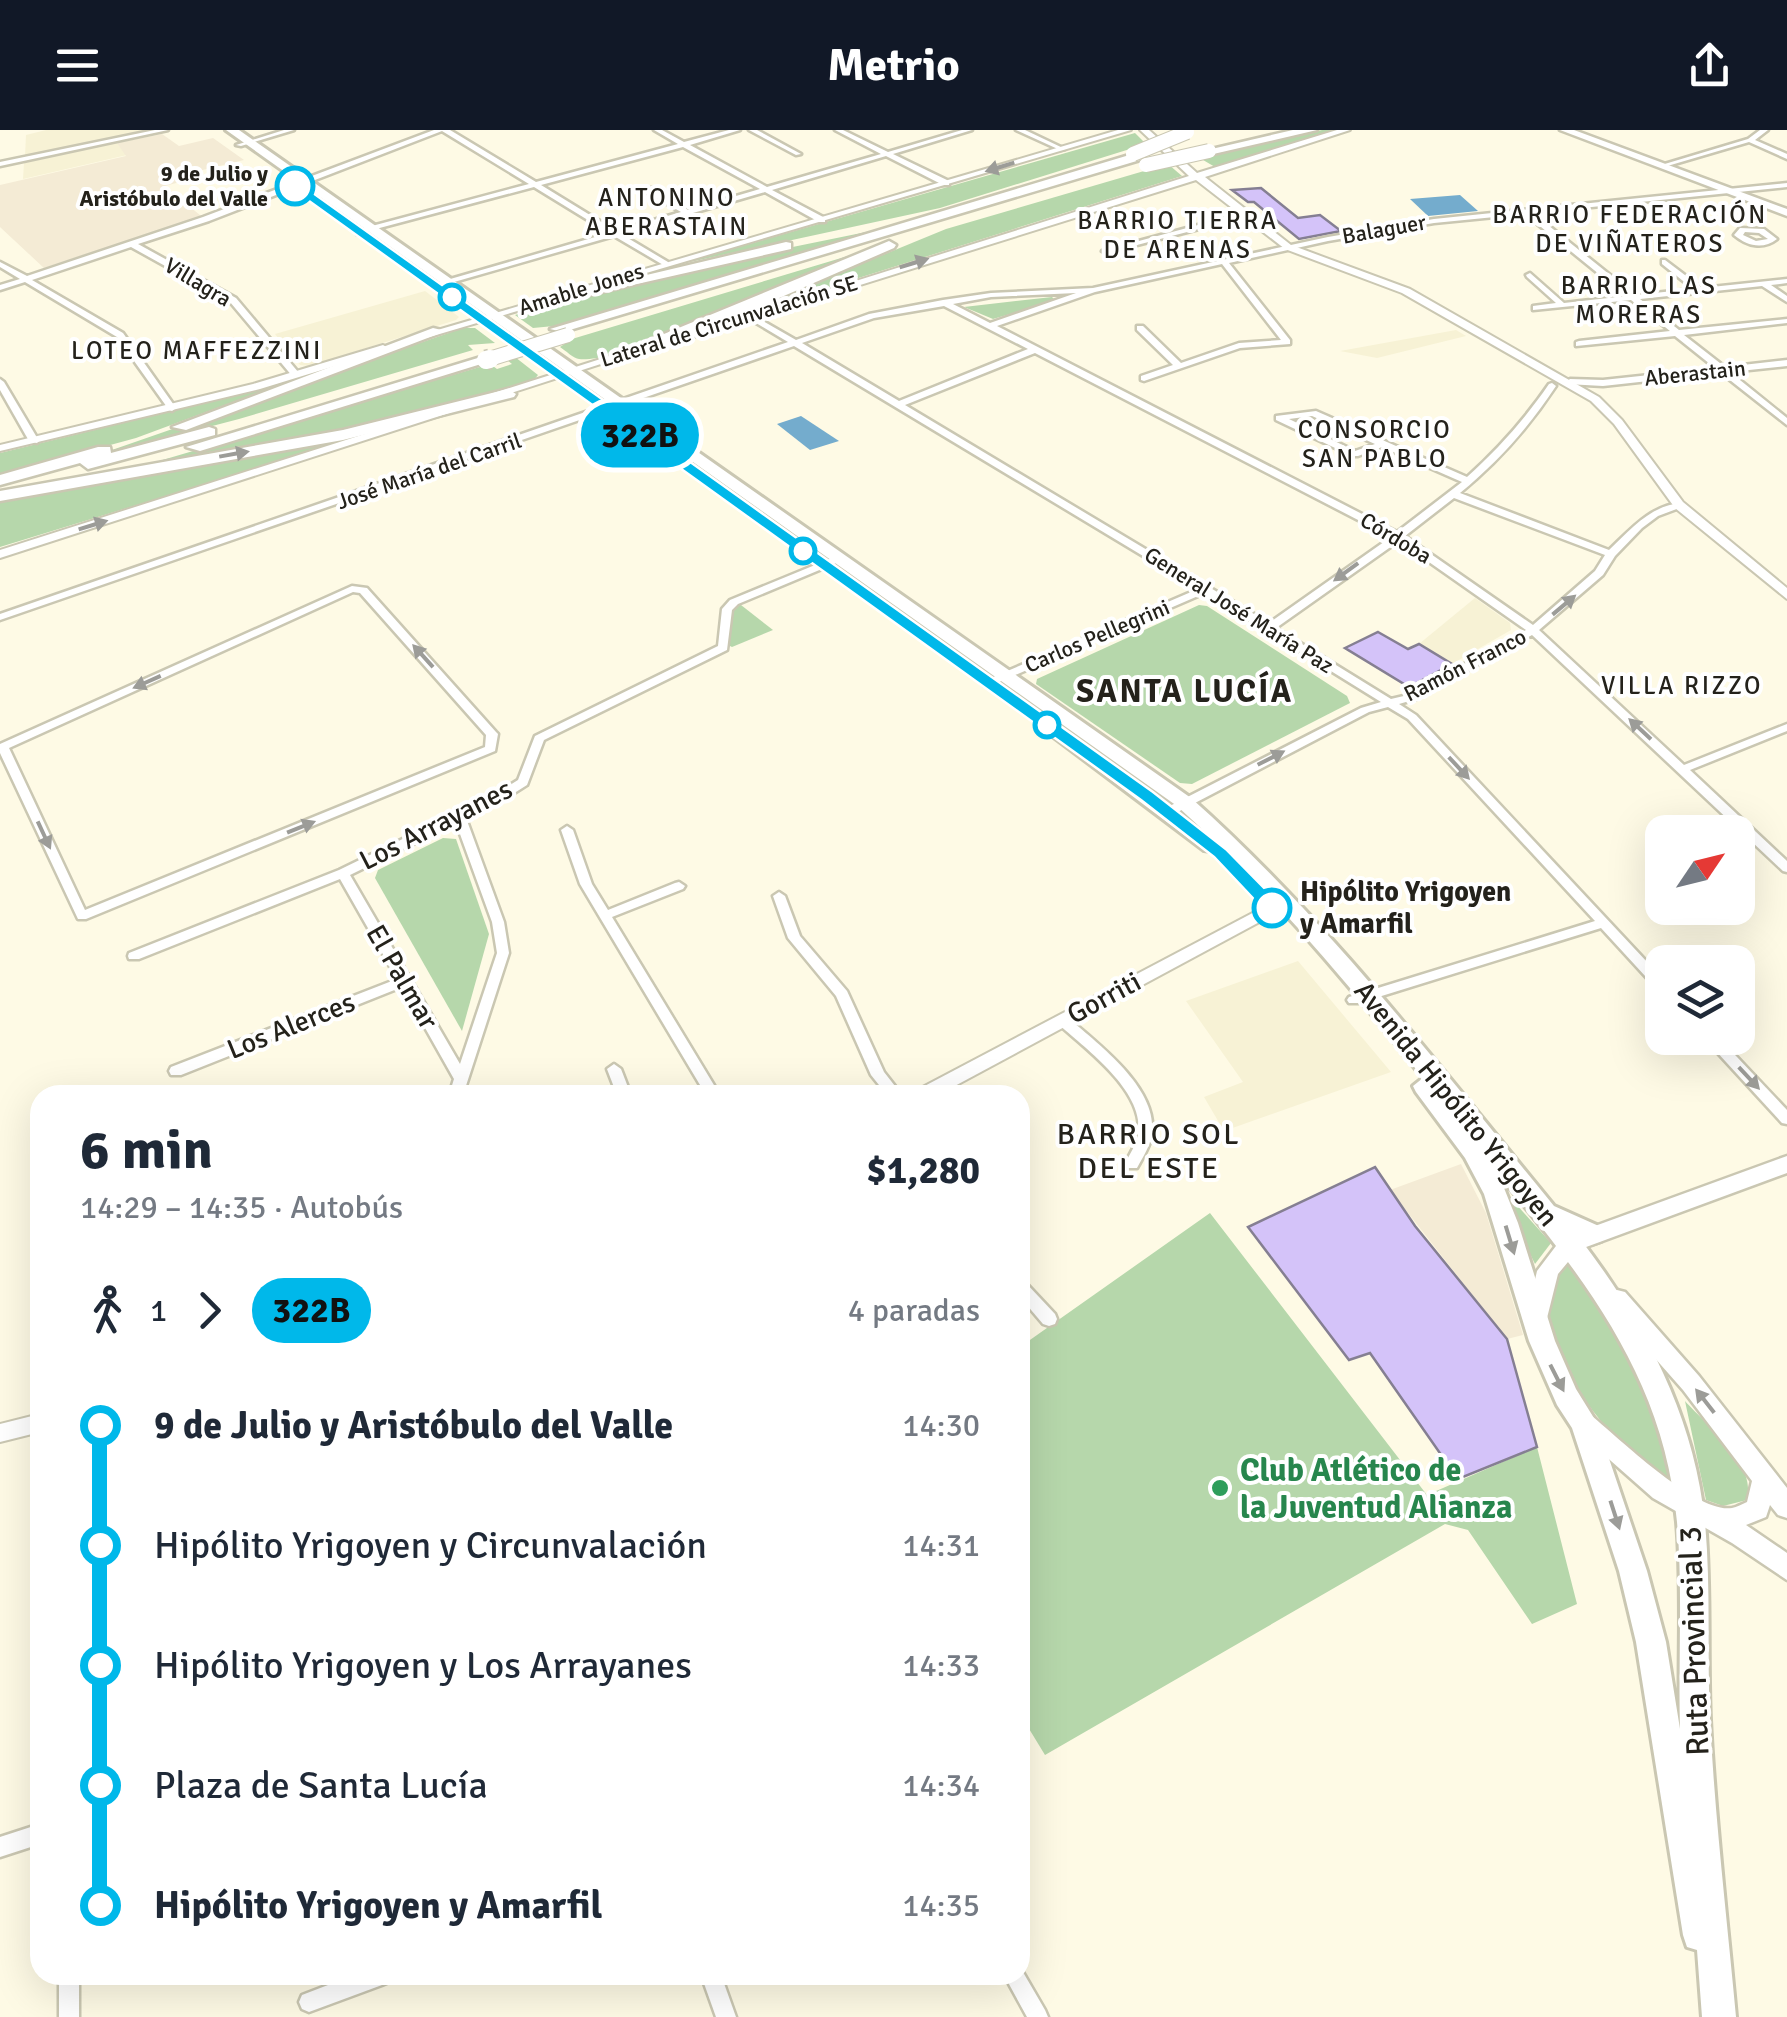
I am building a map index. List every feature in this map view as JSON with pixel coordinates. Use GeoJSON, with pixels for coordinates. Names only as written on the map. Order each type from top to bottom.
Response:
{"type":"FeatureCollection","features":[{"type":"Feature","properties":{"kind":"highway"},"geometry":{"type":"LineString","coordinates":[[531,304],[652,274],[983,206],[1079,182],[1199,138],[1250,130]]}},
{"type":"Feature","properties":{"kind":"highway"},"geometry":{"type":"LineString","coordinates":[[621,355],[1016,192],[1140,159],[1199,138],[1312,130]]}},
{"type":"Feature","properties":{"kind":"highway"},"geometry":{"type":"LineString","coordinates":[[0,496],[174,452],[983,206]]}},
{"type":"Feature","properties":{"kind":"highway"},"geometry":{"type":"LineString","coordinates":[[0,482],[179,428],[438,331]]}},
{"type":"Feature","properties":{"kind":"highway"},"geometry":{"type":"LineString","coordinates":[[0,482],[185,439],[482,357]]}},
{"type":"Feature","properties":{"kind":"highway"},"geometry":{"type":"LineString","coordinates":[[0,496],[354,432],[508,394]]}},
{"type":"Feature","properties":{"kind":"main road"},"geometry":{"type":"LineString","coordinates":[[217,130],[244,144]]}},
{"type":"Feature","properties":{"kind":"main road"},"geometry":{"type":"LineString","coordinates":[[232,130],[244,144]]}},
{"type":"Feature","properties":{"kind":"main road"},"geometry":{"type":"LineString","coordinates":[[1565,130],[1787,214]]}},
{"type":"Feature","properties":{"kind":"main road","name":"Avenida Hipólito Yrigoyen"},"geometry":{"type":"LineString","coordinates":[[244,144],[1176,807],[1220,854],[1279,904],[1536,1205],[1581,1239],[1597,1276],[1691,1383],[1787,1506]]}},
{"type":"Feature","properties":{"kind":"main road","name":"Avenida Hipólito Yrigoyen"},"geometry":{"type":"LineString","coordinates":[[1361,998],[1477,1158],[1495,1192],[1536,1331],[1570,1404],[1584,1423],[1620,1457],[1787,1568]]}},
{"type":"Feature","properties":{"kind":"main road"},"geometry":{"type":"LineString","coordinates":[[1536,1331],[1543,1284],[1559,1255],[1581,1239],[1787,1164]]}},
{"type":"Feature","properties":{"kind":"main road","name":"Ruta Provincial 3"},"geometry":{"type":"LineString","coordinates":[[1597,1276],[1654,1376],[1698,1511],[1695,1721],[1716,2017]]}},
{"type":"Feature","properties":{"kind":"main road","name":"Ruta Provincial 3"},"geometry":{"type":"LineString","coordinates":[[1584,1423],[1633,1571],[1651,1642],[1716,2017]]}},
{"type":"Feature","properties":{"kind":"main road"},"geometry":{"type":"LineString","coordinates":[[1698,1511],[1730,1520],[1757,1510],[1765,1478]]}},
{"type":"Feature","properties":{"kind":"street"},"geometry":{"type":"LineString","coordinates":[[0,164],[165,130]]}},
{"type":"Feature","properties":{"kind":"street"},"geometry":{"type":"LineString","coordinates":[[244,144],[291,130]]}},
{"type":"Feature","properties":{"kind":"street"},"geometry":{"type":"LineString","coordinates":[[0,288],[301,184],[443,130],[665,264]]}},
{"type":"Feature","properties":{"kind":"street"},"geometry":{"type":"LineString","coordinates":[[657,130],[822,220]]}},
{"type":"Feature","properties":{"kind":"street"},"geometry":{"type":"LineString","coordinates":[[366,230],[737,130]]}},
{"type":"Feature","properties":{"kind":"street"},"geometry":{"type":"LineString","coordinates":[[752,130],[798,154]]}},
{"type":"Feature","properties":{"kind":"street"},"geometry":{"type":"LineString","coordinates":[[838,130],[946,184]]}},
{"type":"Feature","properties":{"kind":"street"},"geometry":{"type":"LineString","coordinates":[[443,284],[969,130]]}},
{"type":"Feature","properties":{"kind":"street"},"geometry":{"type":"LineString","coordinates":[[1019,130],[1062,149]]}},
{"type":"Feature","properties":{"kind":"street","name":"Amable Jones"},"geometry":{"type":"LineString","coordinates":[[0,448],[296,376],[1127,130]]}},
{"type":"Feature","properties":{"kind":"street"},"geometry":{"type":"LineString","coordinates":[[1144,130],[1288,247],[1390,284],[1606,409],[1679,505],[1787,595]]}},
{"type":"Feature","properties":{"kind":"street"},"geometry":{"type":"LineString","coordinates":[[1155,130],[1201,177]]}},
{"type":"Feature","properties":{"kind":"street","name":"Lateral de Circunvalación SE"},"geometry":{"type":"LineString","coordinates":[[0,554],[621,355],[1346,130]]}},
{"type":"Feature","properties":{"kind":"street"},"geometry":{"type":"LineString","coordinates":[[1662,166],[1750,140],[1765,130]]}},
{"type":"Feature","properties":{"kind":"street"},"geometry":{"type":"LineString","coordinates":[[1750,140],[1787,158]]}},
{"type":"Feature","properties":{"kind":"street","name":"Balaguer"},"geometry":{"type":"LineString","coordinates":[[990,326],[1093,290],[1288,247],[1434,221],[1787,185]]}},
{"type":"Feature","properties":{"kind":"street"},"geometry":{"type":"LineString","coordinates":[[649,190],[687,212]]}},
{"type":"Feature","properties":{"kind":"street"},"geometry":{"type":"LineString","coordinates":[[1526,211],[1787,422]]}},
{"type":"Feature","properties":{"kind":"street"},"geometry":{"type":"LineString","coordinates":[[1106,251],[1246,214]]}},
{"type":"Feature","properties":{"kind":"street"},"geometry":{"type":"LineString","coordinates":[[1770,234],[1787,233]]}},
{"type":"Feature","properties":{"kind":"street","name":"Villagra"},"geometry":{"type":"LineString","coordinates":[[132,244],[232,300],[296,376]]}},
{"type":"Feature","properties":{"kind":"street"},"geometry":{"type":"LineString","coordinates":[[1144,378],[1238,346],[1288,342],[1224,262]]}},
{"type":"Feature","properties":{"kind":"street"},"geometry":{"type":"LineString","coordinates":[[1665,262],[1700,290]]}},
{"type":"Feature","properties":{"kind":"street"},"geometry":{"type":"LineString","coordinates":[[0,264],[120,335],[172,408]]}},
{"type":"Feature","properties":{"kind":"street"},"geometry":{"type":"LineString","coordinates":[[1530,275],[1562,305]]}},
{"type":"Feature","properties":{"kind":"street"},"geometry":{"type":"LineString","coordinates":[[1536,308],[1787,282]]}},
{"type":"Feature","properties":{"kind":"street"},"geometry":{"type":"LineString","coordinates":[[1764,284],[1787,300]]}},
{"type":"Feature","properties":{"kind":"street","name":"José María del Carril"},"geometry":{"type":"LineString","coordinates":[[0,617],[613,409],[872,316],[942,301],[1093,290]]}},
{"type":"Feature","properties":{"kind":"street","name":"Córdoba"},"geometry":{"type":"LineString","coordinates":[[942,301],[1396,535],[1534,630],[1785,864]]}},
{"type":"Feature","properties":{"kind":"street","name":"General José María Paz"},"geometry":{"type":"LineString","coordinates":[[750,315],[1206,589],[1412,718],[1645,968]]}},
{"type":"Feature","properties":{"kind":"street"},"geometry":{"type":"LineString","coordinates":[[1579,344],[1787,321]]}},
{"type":"Feature","properties":{"kind":"street"},"geometry":{"type":"LineString","coordinates":[[1140,328],[1179,366]]}},
{"type":"Feature","properties":{"kind":"street"},"geometry":{"type":"LineString","coordinates":[[899,404],[1036,349]]}},
{"type":"Feature","properties":{"kind":"street","name":"Aberastain"},"geometry":{"type":"LineString","coordinates":[[1541,404],[1571,388],[1787,362]]}},
{"type":"Feature","properties":{"kind":"street"},"geometry":{"type":"LineString","coordinates":[[1532,365],[1552,385],[1571,388]]}},
{"type":"Feature","properties":{"kind":"street"},"geometry":{"type":"LineString","coordinates":[[0,382],[34,441]]}},
{"type":"Feature","properties":{"kind":"street","name":"Aberastain"},"geometry":{"type":"LineString","coordinates":[[1269,628],[1453,494],[1491,460],[1541,404],[1552,385]]}},
{"type":"Feature","properties":{"kind":"street"},"geometry":{"type":"LineString","coordinates":[[1382,444],[1355,454],[1279,418],[1314,412],[1467,481]]}},
{"type":"Feature","properties":{"kind":"street"},"geometry":{"type":"LineString","coordinates":[[1453,494],[1611,554]]}},
{"type":"Feature","properties":{"kind":"street","name":"Ramón Franco"},"geometry":{"type":"LineString","coordinates":[[1176,807],[1388,702],[1412,697],[1534,630],[1599,572],[1638,526],[1679,505]]}},
{"type":"Feature","properties":{"kind":"street","name":"Los Arrayanes"},"geometry":{"type":"LineString","coordinates":[[134,956],[342,873],[460,817],[522,782],[539,738],[547,732],[723,648],[727,609],[734,602],[830,562]]}},
{"type":"Feature","properties":{"kind":"street"},"geometry":{"type":"LineString","coordinates":[[352,589],[364,590],[492,734],[491,749],[82,916],[2,747],[352,589]]}},
{"type":"Feature","properties":{"kind":"street","name":"Carlos Pellegrini"},"geometry":{"type":"LineString","coordinates":[[996,680],[1206,589]]}},
{"type":"Feature","properties":{"kind":"street"},"geometry":{"type":"LineString","coordinates":[[1683,769],[1787,728]]}},
{"type":"Feature","properties":{"kind":"street"},"geometry":{"type":"LineString","coordinates":[[460,817],[498,922],[503,954],[460,1085]]}},
{"type":"Feature","properties":{"kind":"street"},"geometry":{"type":"LineString","coordinates":[[567,830],[586,884],[707,1085]]}},
{"type":"Feature","properties":{"kind":"street","name":"El Palmar"},"geometry":{"type":"LineString","coordinates":[[342,873],[405,980],[458,1085]]}},
{"type":"Feature","properties":{"kind":"street"},"geometry":{"type":"LineString","coordinates":[[604,916],[680,886]]}},
{"type":"Feature","properties":{"kind":"street"},"geometry":{"type":"LineString","coordinates":[[779,896],[794,938],[842,994],[886,1085]]}},
{"type":"Feature","properties":{"kind":"street","name":"Gorriti"},"geometry":{"type":"LineString","coordinates":[[942,1085],[1279,904]]}},
{"type":"Feature","properties":{"kind":"street"},"geometry":{"type":"LineString","coordinates":[[1361,998],[1604,923]]}},
{"type":"Feature","properties":{"kind":"street","name":"Los Alerces"},"geometry":{"type":"LineString","coordinates":[[176,1072],[405,980]]}},
{"type":"Feature","properties":{"kind":"street"},"geometry":{"type":"LineString","coordinates":[[1062,1020],[1124,1078],[1144,1111],[1145,1134],[1132,1164]]}},
{"type":"Feature","properties":{"kind":"street"},"geometry":{"type":"LineString","coordinates":[[1727,1055],[1787,1119]]}},
{"type":"Feature","properties":{"kind":"street"},"geometry":{"type":"LineString","coordinates":[[614,1069],[620,1085]]}},
{"type":"Feature","properties":{"kind":"street"},"geometry":{"type":"LineString","coordinates":[[1030,1297],[1049,1319]]}},
{"type":"Feature","properties":{"kind":"street"},"geometry":{"type":"LineString","coordinates":[[0,1434],[30,1425]]}},
{"type":"Feature","properties":{"kind":"street"},"geometry":{"type":"LineString","coordinates":[[0,1847],[30,1837]]}},
{"type":"Feature","properties":{"kind":"street"},"geometry":{"type":"LineString","coordinates":[[69,1985],[69,2017]]}},
{"type":"Feature","properties":{"kind":"street"},"geometry":{"type":"LineString","coordinates":[[309,2002],[355,1985]]}},
{"type":"Feature","properties":{"kind":"street"},"geometry":{"type":"LineString","coordinates":[[715,1985],[726,2017]]}},
{"type":"Feature","properties":{"kind":"street"},"geometry":{"type":"LineString","coordinates":[[1020,1985],[1038,2017]]}},
{"type":"Feature","properties":{"kind":"shaded area"},"geometry":{"type":"Polygon","coordinates":[[[46,130],[148,130],[25,156],[26,135],[46,130]]]}},
{"type":"Feature","properties":{"kind":"shaded area"},"geometry":{"type":"Polygon","coordinates":[[[162,134],[179,146],[213,138],[244,160],[186,174],[191,179],[165,186],[201,216],[44,268],[0,227],[0,185],[126,156],[117,143],[162,134]]]}},
{"type":"Feature","properties":{"kind":"shaded area"},"geometry":{"type":"Polygon","coordinates":[[[117,143],[127,155],[23,179],[24,163],[117,143]]]}},
{"type":"Feature","properties":{"kind":"shaded area"},"geometry":{"type":"Polygon","coordinates":[[[425,291],[459,317],[309,366],[300,365],[275,334],[425,291]]]}},
{"type":"Feature","properties":{"kind":"shaded area"},"geometry":{"type":"Polygon","coordinates":[[[1456,330],[1466,336],[1377,358],[1340,351],[1456,330]]]}},
{"type":"Feature","properties":{"kind":"shaded area"},"geometry":{"type":"Polygon","coordinates":[[[1475,598],[1510,623],[1511,630],[1452,664],[1419,644],[1475,598]]]}},
{"type":"Feature","properties":{"kind":"shaded area"},"geometry":{"type":"Polygon","coordinates":[[[1298,961],[1391,1072],[1224,1131],[1204,1097],[1243,1082],[1186,1001],[1298,961]]]}},
{"type":"Feature","properties":{"kind":"shaded area"},"geometry":{"type":"Polygon","coordinates":[[[1461,1164],[1486,1213],[1523,1335],[1507,1339],[1390,1190],[1461,1164]]]}},
{"type":"Feature","properties":{"kind":"green space"},"geometry":{"type":"Polygon","coordinates":[[[1322,130],[1339,130],[1215,167],[1198,157],[1322,130]]]}},
{"type":"Feature","properties":{"kind":"green space"},"geometry":{"type":"Polygon","coordinates":[[[1135,133],[1146,144],[940,208],[676,265],[1135,133]]]}},
{"type":"Feature","properties":{"kind":"green space"},"geometry":{"type":"Polygon","coordinates":[[[1168,164],[1182,176],[722,321],[946,229],[1168,164]]]}},
{"type":"Feature","properties":{"kind":"green space"},"geometry":{"type":"Polygon","coordinates":[[[871,231],[554,326],[533,328],[515,315],[622,282],[871,231]]]}},
{"type":"Feature","properties":{"kind":"green space"},"geometry":{"type":"Polygon","coordinates":[[[891,243],[639,347],[579,359],[560,347],[572,339],[891,243]]]}},
{"type":"Feature","properties":{"kind":"green space"},"geometry":{"type":"Polygon","coordinates":[[[1052,297],[1056,301],[993,319],[964,307],[1052,297]]]}},
{"type":"Feature","properties":{"kind":"green space"},"geometry":{"type":"Polygon","coordinates":[[[463,328],[475,328],[495,343],[468,345],[473,350],[86,459],[463,328]]]}},
{"type":"Feature","properties":{"kind":"green space"},"geometry":{"type":"Polygon","coordinates":[[[515,357],[538,375],[534,380],[371,428],[142,466],[490,364],[497,369],[512,364],[507,360],[515,357]]]}},
{"type":"Feature","properties":{"kind":"green space"},"geometry":{"type":"Polygon","coordinates":[[[279,385],[136,438],[0,475],[0,453],[279,385]]]}},
{"type":"Feature","properties":{"kind":"green space"},"geometry":{"type":"Polygon","coordinates":[[[365,435],[0,547],[0,501],[365,435]]]}},
{"type":"Feature","properties":{"kind":"green space"},"geometry":{"type":"Polygon","coordinates":[[[738,605],[773,630],[732,647],[726,644],[732,611],[738,605]]]}},
{"type":"Feature","properties":{"kind":"green space"},"geometry":{"type":"Polygon","coordinates":[[[1199,605],[1207,606],[1347,696],[1350,703],[1192,784],[1180,783],[1036,684],[1037,679],[1199,605]]]}},
{"type":"Feature","properties":{"kind":"green space"},"geometry":{"type":"Polygon","coordinates":[[[443,838],[456,839],[489,934],[462,1031],[375,878],[378,870],[443,838]]]}},
{"type":"Feature","properties":{"kind":"green space"},"geometry":{"type":"Polygon","coordinates":[[[1507,1194],[1551,1243],[1535,1264],[1530,1254],[1507,1194]]]}},
{"type":"Feature","properties":{"kind":"green space","name":"Club Atlético de la Juventud Alianza"},"geometry":{"type":"Polygon","coordinates":[[[1210,1213],[1427,1495],[1537,1447],[1577,1604],[1532,1624],[1468,1530],[1445,1524],[1045,1755],[1030,1730],[1030,1340],[1210,1213]]]}},
{"type":"Feature","properties":{"kind":"green space"},"geometry":{"type":"Polygon","coordinates":[[[1573,1260],[1643,1373],[1671,1481],[1647,1467],[1595,1414],[1556,1347],[1549,1314],[1554,1284],[1573,1260]]]}},
{"type":"Feature","properties":{"kind":"green space"},"geometry":{"type":"Polygon","coordinates":[[[1685,1401],[1738,1459],[1745,1472],[1747,1500],[1723,1506],[1706,1500],[1685,1401]]]}},
{"type":"Feature","properties":{"kind":"water"},"geometry":{"type":"Polygon","coordinates":[[[1460,195],[1478,211],[1428,216],[1410,199],[1460,195]]]}},
{"type":"Feature","properties":{"kind":"water"},"geometry":{"type":"Polygon","coordinates":[[[801,416],[839,441],[810,450],[777,424],[801,416]]]}},
{"type":"Feature","properties":{"kind":"building"},"geometry":{"type":"Polygon","coordinates":[[[1261,188],[1298,218],[1320,215],[1341,231],[1299,239],[1254,202],[1232,190],[1261,188]]]}},
{"type":"Feature","properties":{"kind":"building"},"geometry":{"type":"Polygon","coordinates":[[[1378,632],[1408,649],[1419,644],[1452,664],[1409,687],[1345,648],[1378,632]]]}},
{"type":"Feature","properties":{"kind":"building"},"geometry":{"type":"Polygon","coordinates":[[[1375,1167],[1415,1226],[1507,1339],[1537,1447],[1458,1479],[1370,1353],[1349,1360],[1248,1227],[1375,1167]]]}},
{"type":"Feature","properties":{"kind":"bus line","name":"322B"},"geometry":{"type":"LineString","coordinates":[[295,186],[1196,832],[1272,908]]}},
{"type":"Feature","properties":{"kind":"place","name":"9 de Julio y Aristóbulo del Valle"},"geometry":{"type":"Point","coordinates":[295,186]}},
{"type":"Feature","properties":{"kind":"place","name":"Hipólito Yrigoyen y Amarfil"},"geometry":{"type":"Point","coordinates":[1272,908]}},
{"type":"Feature","properties":{"kind":"place","name":"Club Atlético de la Juventud Alianza"},"geometry":{"type":"Point","coordinates":[1220,1488]}},
{"type":"Feature","properties":{"kind":"district","name":"ANTONINO ABERASTAIN"},"geometry":{"type":"Point","coordinates":[667,212]}},
{"type":"Feature","properties":{"kind":"district","name":"BARRIO FEDERACIÓN DE VIÑATEROS"},"geometry":{"type":"Point","coordinates":[1630,228]}},
{"type":"Feature","properties":{"kind":"district","name":"BARRIO TIERRA DE ARENAS"},"geometry":{"type":"Point","coordinates":[1178,234]}},
{"type":"Feature","properties":{"kind":"district","name":"BARRIO LAS MORERAS"},"geometry":{"type":"Point","coordinates":[1639,300]}},
{"type":"Feature","properties":{"kind":"district","name":"LOTEO MAFFEZZINI"},"geometry":{"type":"Point","coordinates":[197,350]}},
{"type":"Feature","properties":{"kind":"district","name":"CONSORCIO SAN PABLO"},"geometry":{"type":"Point","coordinates":[1375,444]}},
{"type":"Feature","properties":{"kind":"district","name":"VILLA RIZZO"},"geometry":{"type":"Point","coordinates":[1682,685]}},
{"type":"Feature","properties":{"kind":"district","name":"SANTA LUCÍA"},"geometry":{"type":"Point","coordinates":[1185,691]}},
{"type":"Feature","properties":{"kind":"district","name":"BARRIO SOL DEL ESTE"},"geometry":{"type":"Point","coordinates":[1149,1151]}}]}
